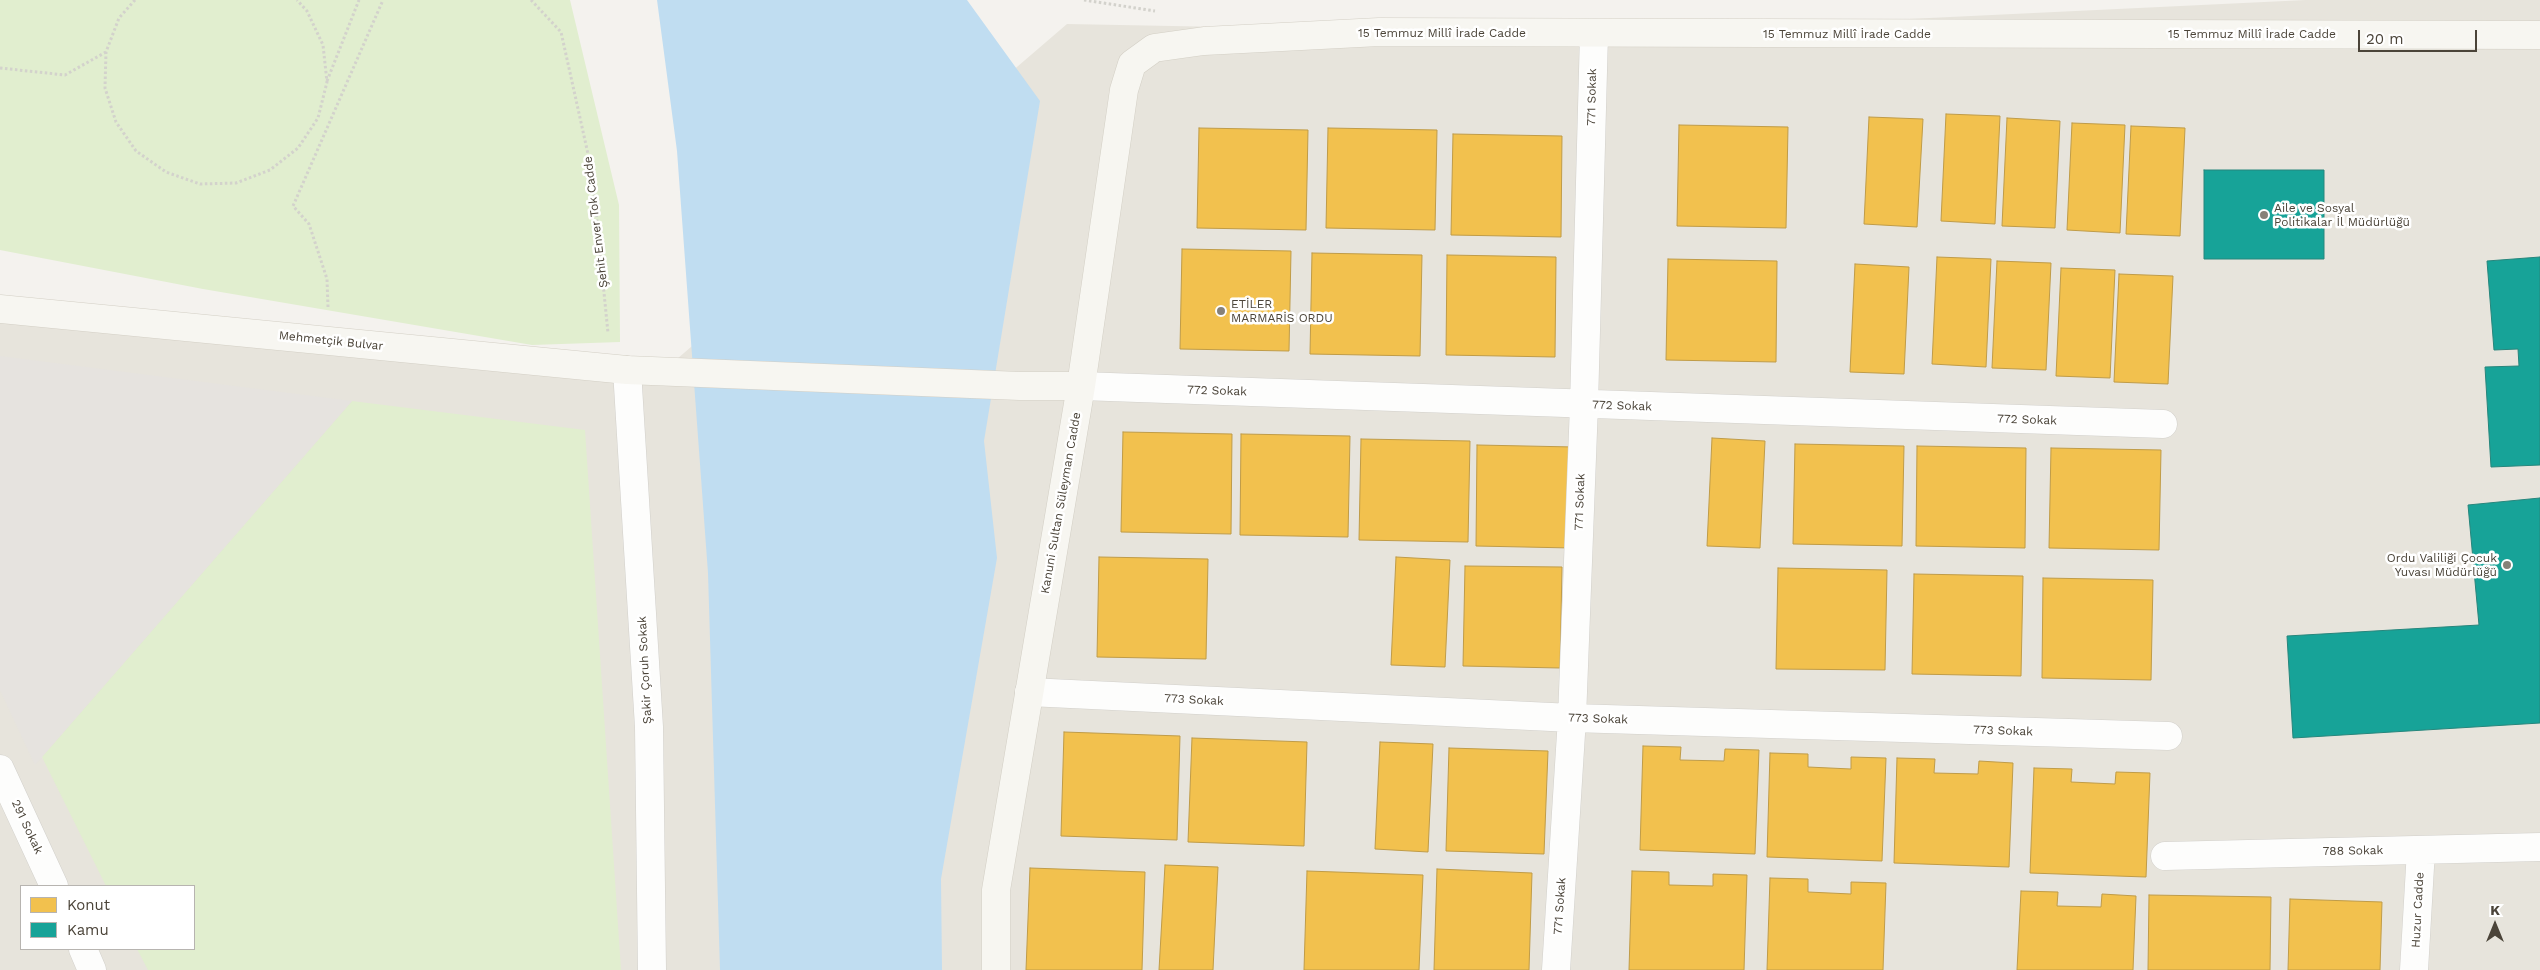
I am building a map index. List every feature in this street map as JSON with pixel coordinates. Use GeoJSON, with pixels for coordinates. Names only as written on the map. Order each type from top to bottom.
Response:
{"type":"FeatureCollection","features":[{"type":"Feature","properties":{"kind":"street","name":"15 Temmuz Millî İrade Cadde"},"geometry":{"type":"LineString","coordinates":[[1154,48],[1204,41],[1379,32],[2540,35]]}},
{"type":"Feature","properties":{"kind":"street","name":"771 Sokak"},"geometry":{"type":"LineString","coordinates":[[1556,970],[1572,718],[1584,405],[1594,34]]}},
{"type":"Feature","properties":{"kind":"street","name":"Kanuni Sultan Süleyman Cadde"},"geometry":{"type":"LineString","coordinates":[[996,970],[996,890],[1082,386],[1124,90],[1132,64],[1154,48]]}},
{"type":"Feature","properties":{"kind":"street","name":"Mehmetçik Bulvar"},"geometry":{"type":"LineString","coordinates":[[0,309],[619,370],[1020,386],[1082,386]]}},
{"type":"Feature","properties":{"kind":"street","name":"Şakir Çoruh Sokak"},"geometry":{"type":"LineString","coordinates":[[619,370],[649,727],[652,970]]}},
{"type":"Feature","properties":{"kind":"street","name":"772 Sokak"},"geometry":{"type":"LineString","coordinates":[[1082,386],[2163,424]]}},
{"type":"Feature","properties":{"kind":"street","name":"773 Sokak"},"geometry":{"type":"LineString","coordinates":[[1029,692],[1572,718],[2168,736]]}},
{"type":"Feature","properties":{"kind":"street","name":"291 Sokak"},"geometry":{"type":"LineString","coordinates":[[0,769],[54,885]]}},
{"type":"Feature","properties":{"kind":"street","name":"788 Sokak"},"geometry":{"type":"LineString","coordinates":[[2165,856],[2540,847]]}},
{"type":"Feature","properties":{"kind":"street","name":"Huzur Cadde"},"geometry":{"type":"LineString","coordinates":[[2414,970],[2421,850]]}},
{"type":"Feature","properties":{"kind":"street"},"geometry":{"type":"LineString","coordinates":[[83,950],[92,970]]}},
{"type":"Feature","properties":{"kind":"path"},"geometry":{"type":"LineString","coordinates":[[134,0],[119,18],[106,52],[106,88],[116,122],[136,151],[166,172],[200,184],[236,183],[270,170],[298,148],[318,118],[327,82],[359,0]]}},
{"type":"Feature","properties":{"kind":"path"},"geometry":{"type":"LineString","coordinates":[[297,0],[308,11],[323,45],[327,82]]}},
{"type":"Feature","properties":{"kind":"path"},"geometry":{"type":"LineString","coordinates":[[328,313],[327,279],[310,224],[294,206],[383,0]]}},
{"type":"Feature","properties":{"kind":"path","name":"Şehit Enver Tok Cadde"},"geometry":{"type":"LineString","coordinates":[[531,0],[561,32],[590,162],[619,370]]}},
{"type":"Feature","properties":{"kind":"path"},"geometry":{"type":"LineString","coordinates":[[0,68],[65,75],[106,52]]}},
{"type":"Feature","properties":{"kind":"shaded area"},"geometry":{"type":"Polygon","coordinates":[[[2306,0],[2540,0],[2540,970],[0,970],[0,312],[663,371],[1067,24],[1594,34],[2306,0]]]}},
{"type":"Feature","properties":{"kind":"shaded area"},"geometry":{"type":"Polygon","coordinates":[[[0,356],[352,401],[35,765],[0,690],[0,356]]]}},
{"type":"Feature","properties":{"kind":"green space"},"geometry":{"type":"Polygon","coordinates":[[[0,0],[570,0],[619,205],[620,342],[532,345],[203,289],[0,250],[0,0]]]}},
{"type":"Feature","properties":{"kind":"green space"},"geometry":{"type":"Polygon","coordinates":[[[352,401],[585,430],[621,970],[148,970],[138,950],[195,950],[195,885],[106,885],[42,757],[352,401]]]}},
{"type":"Feature","properties":{"kind":"water"},"geometry":{"type":"Polygon","coordinates":[[[657,0],[967,0],[1040,101],[984,441],[997,558],[941,879],[942,970],[720,970],[708,573],[677,151],[657,0]]]}},
{"type":"Feature","properties":{"kind":"building: Konut"},"geometry":{"type":"Polygon","coordinates":[[[1946,114],[2000,116],[1995,224],[1941,221],[1946,114]]]}},
{"type":"Feature","properties":{"kind":"building: Konut"},"geometry":{"type":"Polygon","coordinates":[[[1869,117],[1923,119],[1917,227],[1864,224],[1869,117]]]}},
{"type":"Feature","properties":{"kind":"building: Konut"},"geometry":{"type":"Polygon","coordinates":[[[2007,118],[2060,121],[2055,228],[2002,226],[2007,118]]]}},
{"type":"Feature","properties":{"kind":"building: Konut"},"geometry":{"type":"Polygon","coordinates":[[[2072,123],[2125,125],[2120,233],[2067,230],[2072,123]]]}},
{"type":"Feature","properties":{"kind":"building: Konut"},"geometry":{"type":"Polygon","coordinates":[[[1679,125],[1788,127],[1786,228],[1677,226],[1679,125]]]}},
{"type":"Feature","properties":{"kind":"building: Konut"},"geometry":{"type":"Polygon","coordinates":[[[2131,126],[2185,128],[2180,236],[2126,234],[2131,126]]]}},
{"type":"Feature","properties":{"kind":"building: Konut"},"geometry":{"type":"Polygon","coordinates":[[[1199,128],[1308,130],[1306,230],[1197,228],[1199,128]]]}},
{"type":"Feature","properties":{"kind":"building: Konut"},"geometry":{"type":"Polygon","coordinates":[[[1328,128],[1437,130],[1435,230],[1326,228],[1328,128]]]}},
{"type":"Feature","properties":{"kind":"building: Konut"},"geometry":{"type":"Polygon","coordinates":[[[1453,134],[1562,136],[1561,237],[1451,235],[1453,134]]]}},
{"type":"Feature","properties":{"kind":"building: Konut"},"geometry":{"type":"Polygon","coordinates":[[[1182,249],[1291,251],[1289,351],[1180,349],[1182,249]]]}},
{"type":"Feature","properties":{"kind":"building: Konut"},"geometry":{"type":"Polygon","coordinates":[[[1312,253],[1422,255],[1420,356],[1310,354],[1312,253]]]}},
{"type":"Feature","properties":{"kind":"building: Konut"},"geometry":{"type":"Polygon","coordinates":[[[1447,255],[1556,257],[1555,357],[1446,355],[1447,255]]]}},
{"type":"Feature","properties":{"kind":"building: Konut"},"geometry":{"type":"Polygon","coordinates":[[[1937,257],[1991,259],[1986,367],[1932,364],[1937,257]]]}},
{"type":"Feature","properties":{"kind":"building: Konut"},"geometry":{"type":"Polygon","coordinates":[[[1668,259],[1777,261],[1776,362],[1666,360],[1668,259]]]}},
{"type":"Feature","properties":{"kind":"building: Konut"},"geometry":{"type":"Polygon","coordinates":[[[1997,261],[2051,263],[2046,370],[1992,368],[1997,261]]]}},
{"type":"Feature","properties":{"kind":"building: Konut"},"geometry":{"type":"Polygon","coordinates":[[[1855,264],[1909,267],[1904,374],[1850,372],[1855,264]]]}},
{"type":"Feature","properties":{"kind":"building: Konut"},"geometry":{"type":"Polygon","coordinates":[[[2061,268],[2115,270],[2110,378],[2056,376],[2061,268]]]}},
{"type":"Feature","properties":{"kind":"building: Konut"},"geometry":{"type":"Polygon","coordinates":[[[2119,274],[2173,276],[2168,384],[2114,382],[2119,274]]]}},
{"type":"Feature","properties":{"kind":"building: Konut"},"geometry":{"type":"Polygon","coordinates":[[[1123,432],[1232,434],[1231,534],[1121,532],[1123,432]]]}},
{"type":"Feature","properties":{"kind":"building: Konut"},"geometry":{"type":"Polygon","coordinates":[[[1241,434],[1350,436],[1348,537],[1240,535],[1241,434]]]}},
{"type":"Feature","properties":{"kind":"building: Konut"},"geometry":{"type":"Polygon","coordinates":[[[1712,438],[1765,441],[1760,548],[1707,546],[1712,438]]]}},
{"type":"Feature","properties":{"kind":"building: Konut"},"geometry":{"type":"Polygon","coordinates":[[[1361,439],[1470,441],[1468,542],[1359,540],[1361,439]]]}},
{"type":"Feature","properties":{"kind":"building: Konut"},"geometry":{"type":"Polygon","coordinates":[[[1795,444],[1904,446],[1902,546],[1793,544],[1795,444]]]}},
{"type":"Feature","properties":{"kind":"building: Konut"},"geometry":{"type":"Polygon","coordinates":[[[1477,445],[1574,447],[1572,548],[1476,546],[1477,445]]]}},
{"type":"Feature","properties":{"kind":"building: Konut"},"geometry":{"type":"Polygon","coordinates":[[[1917,446],[2026,448],[2025,548],[1916,546],[1917,446]]]}},
{"type":"Feature","properties":{"kind":"building: Konut"},"geometry":{"type":"Polygon","coordinates":[[[2051,448],[2161,450],[2159,550],[2049,548],[2051,448]]]}},
{"type":"Feature","properties":{"kind":"building: Konut"},"geometry":{"type":"Polygon","coordinates":[[[1099,557],[1208,559],[1206,659],[1097,657],[1099,557]]]}},
{"type":"Feature","properties":{"kind":"building: Konut"},"geometry":{"type":"Polygon","coordinates":[[[1396,557],[1450,560],[1445,667],[1391,665],[1396,557]]]}},
{"type":"Feature","properties":{"kind":"building: Konut"},"geometry":{"type":"Polygon","coordinates":[[[1465,566],[1562,567],[1560,668],[1463,666],[1465,566]]]}},
{"type":"Feature","properties":{"kind":"building: Konut"},"geometry":{"type":"Polygon","coordinates":[[[1778,568],[1887,570],[1885,670],[1776,669],[1778,568]]]}},
{"type":"Feature","properties":{"kind":"building: Konut"},"geometry":{"type":"Polygon","coordinates":[[[1914,574],[2023,576],[2021,676],[1912,674],[1914,574]]]}},
{"type":"Feature","properties":{"kind":"building: Konut"},"geometry":{"type":"Polygon","coordinates":[[[2043,578],[2153,580],[2151,680],[2042,678],[2043,578]]]}},
{"type":"Feature","properties":{"kind":"building: Konut"},"geometry":{"type":"Polygon","coordinates":[[[1064,732],[1180,736],[1177,840],[1061,836],[1064,732]]]}},
{"type":"Feature","properties":{"kind":"building: Konut"},"geometry":{"type":"Polygon","coordinates":[[[1192,738],[1307,742],[1304,846],[1188,842],[1192,738]]]}},
{"type":"Feature","properties":{"kind":"building: Konut"},"geometry":{"type":"Polygon","coordinates":[[[1380,742],[1433,744],[1428,852],[1375,849],[1380,742]]]}},
{"type":"Feature","properties":{"kind":"building: Konut"},"geometry":{"type":"Polygon","coordinates":[[[1643,746],[1681,747],[1680,760],[1724,761],[1725,749],[1759,750],[1755,854],[1640,850],[1643,746]]]}},
{"type":"Feature","properties":{"kind":"building: Konut"},"geometry":{"type":"Polygon","coordinates":[[[1449,748],[1548,751],[1544,854],[1446,851],[1449,748]]]}},
{"type":"Feature","properties":{"kind":"building: Konut"},"geometry":{"type":"Polygon","coordinates":[[[1770,753],[1808,754],[1808,767],[1851,769],[1851,757],[1886,758],[1882,861],[1767,857],[1770,753]]]}},
{"type":"Feature","properties":{"kind":"building: Konut"},"geometry":{"type":"Polygon","coordinates":[[[1897,758],[1935,759],[1934,773],[1978,774],[1979,761],[2013,763],[2009,867],[1894,863],[1897,758]]]}},
{"type":"Feature","properties":{"kind":"building: Konut"},"geometry":{"type":"Polygon","coordinates":[[[2034,768],[2072,769],[2071,782],[2115,784],[2116,772],[2150,773],[2146,877],[2030,873],[2034,768]]]}},
{"type":"Feature","properties":{"kind":"building: Konut"},"geometry":{"type":"Polygon","coordinates":[[[1165,865],[1218,867],[1213,970],[1159,970],[1165,865]]]}},
{"type":"Feature","properties":{"kind":"building: Konut"},"geometry":{"type":"Polygon","coordinates":[[[1030,868],[1145,872],[1142,970],[1026,970],[1030,868]]]}},
{"type":"Feature","properties":{"kind":"building: Konut"},"geometry":{"type":"Polygon","coordinates":[[[1437,869],[1532,873],[1529,970],[1434,970],[1437,869]]]}},
{"type":"Feature","properties":{"kind":"building: Konut"},"geometry":{"type":"Polygon","coordinates":[[[1307,871],[1423,875],[1419,970],[1304,970],[1307,871]]]}},
{"type":"Feature","properties":{"kind":"building: Konut"},"geometry":{"type":"Polygon","coordinates":[[[1632,871],[1669,872],[1669,885],[1713,886],[1713,874],[1747,875],[1744,970],[1629,970],[1632,871]]]}},
{"type":"Feature","properties":{"kind":"building: Konut"},"geometry":{"type":"Polygon","coordinates":[[[1770,878],[1808,879],[1808,892],[1851,894],[1851,882],[1886,883],[1883,970],[1767,970],[1770,878]]]}},
{"type":"Feature","properties":{"kind":"building: Konut"},"geometry":{"type":"Polygon","coordinates":[[[2021,891],[2058,892],[2057,906],[2101,907],[2102,894],[2136,896],[2133,970],[2017,970],[2021,891]]]}},
{"type":"Feature","properties":{"kind":"building: Konut"},"geometry":{"type":"Polygon","coordinates":[[[2149,895],[2271,897],[2270,970],[2148,970],[2149,895]]]}},
{"type":"Feature","properties":{"kind":"building: Konut"},"geometry":{"type":"Polygon","coordinates":[[[2290,899],[2382,902],[2380,970],[2288,970],[2290,899]]]}},
{"type":"Feature","properties":{"kind":"building: Kamu","name":"Aile ve Sosyal Politikalar İl Müdürlüğü"},"geometry":{"type":"Polygon","coordinates":[[[2204,170],[2324,170],[2324,259],[2204,259],[2204,170]]]}},
{"type":"Feature","properties":{"kind":"building: Kamu"},"geometry":{"type":"Polygon","coordinates":[[[2540,257],[2540,465],[2491,467],[2485,367],[2519,366],[2518,349],[2494,350],[2487,261],[2540,257]]]}},
{"type":"Feature","properties":{"kind":"building: Kamu","name":"Ordu Valiliği Çocuk Yuvası Müdürlüğü"},"geometry":{"type":"Polygon","coordinates":[[[2540,498],[2540,723],[2293,738],[2287,636],[2479,625],[2468,505],[2540,498]]]}},
{"type":"Feature","properties":{"kind":"place","name":"Aile ve Sosyal Politikalar İl Müdürlüğü"},"geometry":{"type":"Point","coordinates":[2264,215]}},
{"type":"Feature","properties":{"kind":"place","name":"ETİLER MARMARİS ORDU"},"geometry":{"type":"Point","coordinates":[1221,311]}},
{"type":"Feature","properties":{"kind":"place","name":"Ordu Valiliği Çocuk Yuvası Müdürlüğü"},"geometry":{"type":"Point","coordinates":[2507,565]}}]}
